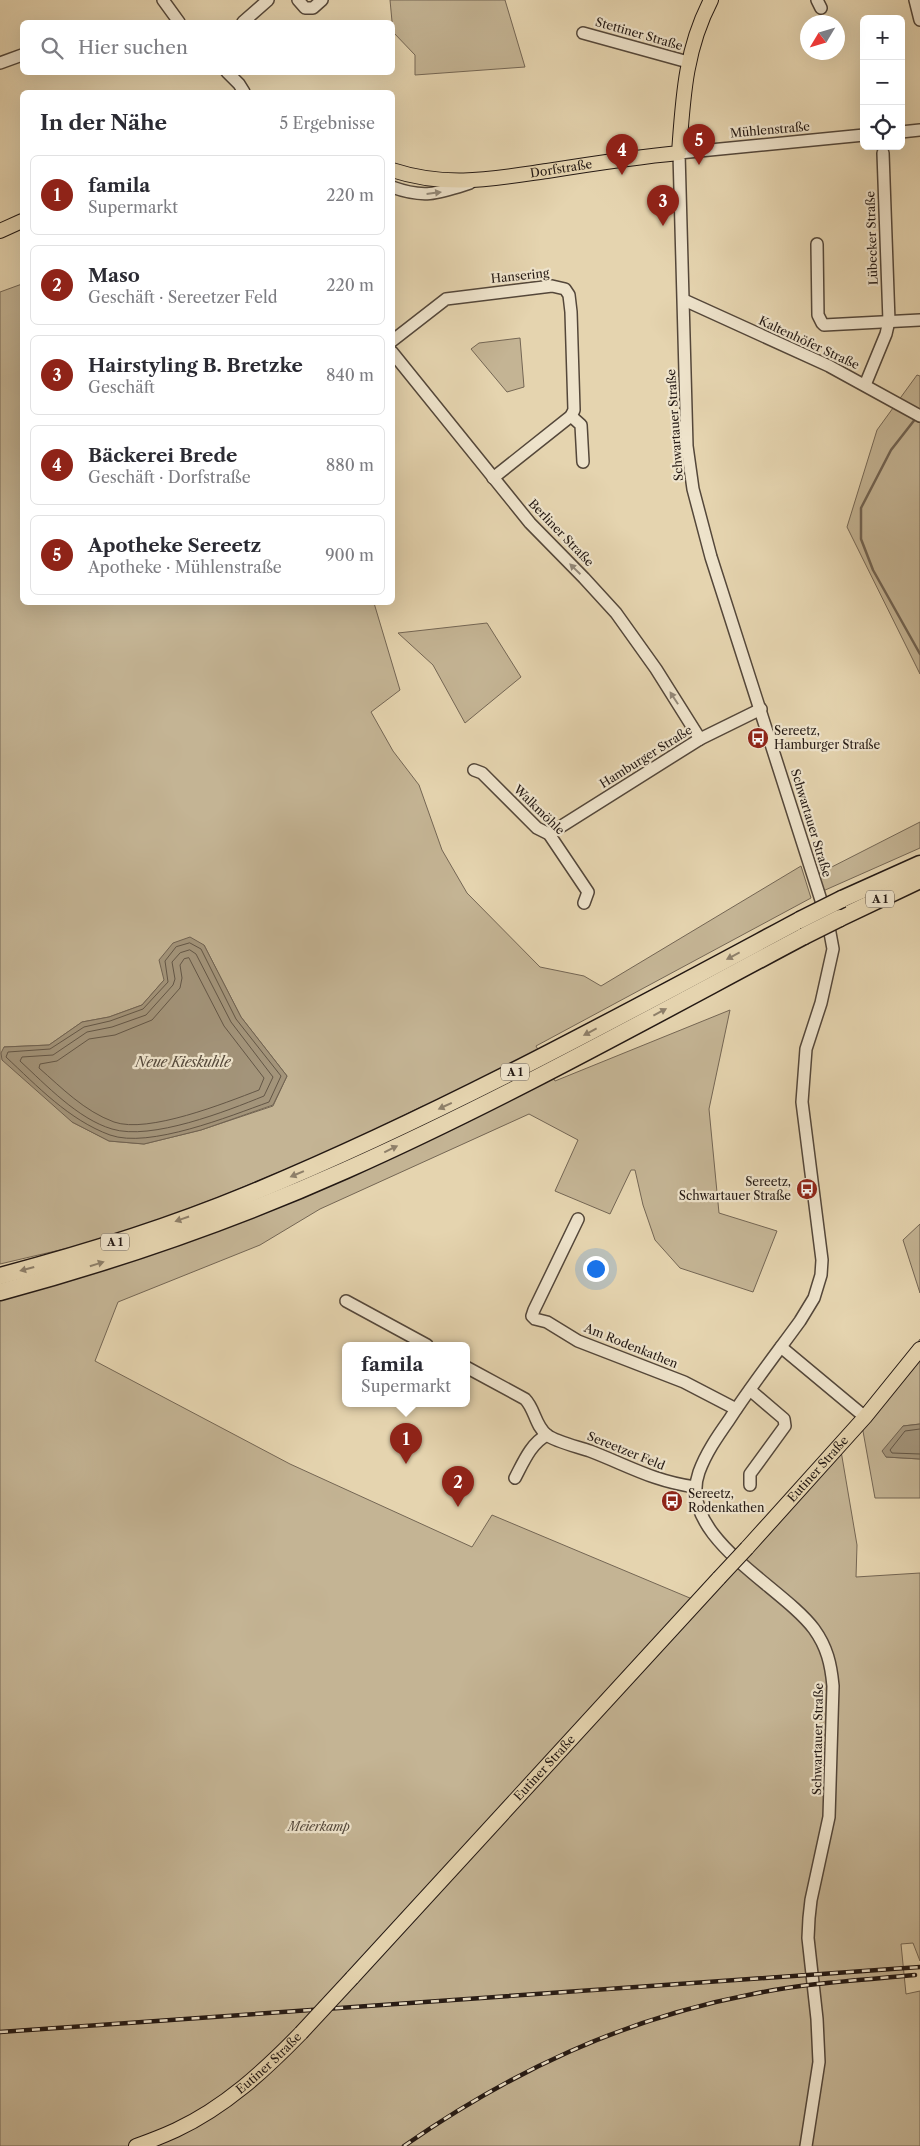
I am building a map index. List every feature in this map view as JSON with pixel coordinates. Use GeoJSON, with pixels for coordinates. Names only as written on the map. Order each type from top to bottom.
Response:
{"type":"FeatureCollection","features":[{"type":"Feature","properties":{"kind":"highway","name":"A 1"},"geometry":{"type":"LineString","coordinates":[[0,1292],[114,1259],[249,1203],[341,1155],[487,1086],[802,928],[842,899],[920,864]]}},
{"type":"Feature","properties":{"kind":"highway","name":"A 1"},"geometry":{"type":"LineString","coordinates":[[802,928],[840,918],[920,880]]}},
{"type":"Feature","properties":{"kind":"highway","name":"A 1"},"geometry":{"type":"LineString","coordinates":[[0,1276],[230,1210]]}},
{"type":"Feature","properties":{"kind":"main road"},"geometry":{"type":"LineString","coordinates":[[679,153],[688,62],[696,31],[711,0]]}},
{"type":"Feature","properties":{"kind":"main road","name":"Dorfstraße"},"geometry":{"type":"LineString","coordinates":[[395,171],[432,180],[474,181],[679,153]]}},
{"type":"Feature","properties":{"kind":"main road"},"geometry":{"type":"LineString","coordinates":[[0,231],[20,222]]}},
{"type":"Feature","properties":{"kind":"main road","name":"Eutiner Straße"},"geometry":{"type":"LineString","coordinates":[[136,2146],[177,2130],[240,2090],[269,2066],[747,1548],[865,1417],[920,1349]]}},
{"type":"Feature","properties":{"kind":"street"},"geometry":{"type":"LineString","coordinates":[[163,0],[173,20]]}},
{"type":"Feature","properties":{"kind":"street"},"geometry":{"type":"LineString","coordinates":[[245,20],[268,0]]}},
{"type":"Feature","properties":{"kind":"street"},"geometry":{"type":"LineString","coordinates":[[298,0],[305,8],[313,8],[322,0]]}},
{"type":"Feature","properties":{"kind":"street"},"geometry":{"type":"LineString","coordinates":[[915,0],[920,20]]}},
{"type":"Feature","properties":{"kind":"street","name":"Stettiner Straße"},"geometry":{"type":"LineString","coordinates":[[583,32],[688,62]]}},
{"type":"Feature","properties":{"kind":"street"},"geometry":{"type":"LineString","coordinates":[[0,63],[20,56]]}},
{"type":"Feature","properties":{"kind":"street"},"geometry":{"type":"LineString","coordinates":[[231,75],[243,90]]}},
{"type":"Feature","properties":{"kind":"street"},"geometry":{"type":"LineString","coordinates":[[905,132],[920,130]]}},
{"type":"Feature","properties":{"kind":"street","name":"Mühlenstraße"},"geometry":{"type":"LineString","coordinates":[[679,153],[860,136]]}},
{"type":"Feature","properties":{"kind":"street","name":"Schwartauer Straße"},"geometry":{"type":"LineString","coordinates":[[679,153],[687,446],[693,489],[711,557],[828,922],[833,949],[821,1003],[806,1049],[802,1079],[803,1112],[822,1245],[821,1274],[814,1298],[705,1455],[696,1487],[700,1512],[710,1530],[725,1547],[787,1602],[813,1628],[824,1644],[831,1665],[834,1686],[829,1817],[811,1900],[809,1918],[808,1938],[819,2053],[806,2146]]}},
{"type":"Feature","properties":{"kind":"street","name":"Lübecker Straße"},"geometry":{"type":"LineString","coordinates":[[865,386],[889,322],[883,153]]}},
{"type":"Feature","properties":{"kind":"street","name":"Dorfstraße"},"geometry":{"type":"LineString","coordinates":[[395,188],[412,193],[434,195],[474,181]]}},
{"type":"Feature","properties":{"kind":"street"},"geometry":{"type":"LineString","coordinates":[[817,244],[818,315],[824,325],[920,320]]}},
{"type":"Feature","properties":{"kind":"street","name":"Hansering"},"geometry":{"type":"LineString","coordinates":[[395,339],[446,300],[552,286],[565,289],[569,295],[571,312],[574,410],[571,416]]}},
{"type":"Feature","properties":{"kind":"street","name":"Kaltenhöfer Straße"},"geometry":{"type":"LineString","coordinates":[[684,300],[829,366],[920,416]]}},
{"type":"Feature","properties":{"kind":"street","name":"Berliner Straße"},"geometry":{"type":"LineString","coordinates":[[395,356],[530,523],[616,614],[656,669],[700,739]]}},
{"type":"Feature","properties":{"kind":"street"},"geometry":{"type":"LineString","coordinates":[[493,478],[571,416],[581,425],[583,462]]}},
{"type":"Feature","properties":{"kind":"street","name":"Hamburger Straße"},"geometry":{"type":"LineString","coordinates":[[548,834],[700,739],[761,709]]}},
{"type":"Feature","properties":{"kind":"street","name":"Walkmöhle"},"geometry":{"type":"LineString","coordinates":[[474,770],[482,773],[537,828],[548,834],[588,892],[584,903]]}},
{"type":"Feature","properties":{"kind":"street","name":"Am Rodenkathen"},"geometry":{"type":"LineString","coordinates":[[578,1219],[532,1316],[535,1319],[547,1322],[578,1341],[684,1382],[736,1409]]}},
{"type":"Feature","properties":{"kind":"street"},"geometry":{"type":"LineString","coordinates":[[346,1301],[422,1342]]}},
{"type":"Feature","properties":{"kind":"street"},"geometry":{"type":"LineString","coordinates":[[781,1347],[865,1417]]}},
{"type":"Feature","properties":{"kind":"street"},"geometry":{"type":"LineString","coordinates":[[470,1369],[525,1399],[531,1405],[536,1419],[547,1435],[539,1439],[515,1478]]}},
{"type":"Feature","properties":{"kind":"street"},"geometry":{"type":"LineString","coordinates":[[750,1390],[784,1419],[785,1426],[750,1474],[750,1486]]}},
{"type":"Feature","properties":{"kind":"street","name":"Sereetzer Feld"},"geometry":{"type":"LineString","coordinates":[[547,1435],[597,1454],[640,1474],[671,1483],[696,1487]]}},
{"type":"Feature","properties":{"kind":"green space"},"geometry":{"type":"Polygon","coordinates":[[[390,0],[505,0],[525,67],[415,75],[415,55],[395,34],[395,20],[392,20],[390,0]]]}},
{"type":"Feature","properties":{"kind":"green space","name":"Meierkamp"},"geometry":{"type":"Polygon","coordinates":[[[20,285],[20,605],[375,605],[400,690],[371,712],[393,751],[419,785],[442,850],[467,893],[540,967],[584,976],[601,986],[801,866],[811,898],[536,1046],[555,1081],[730,1010],[709,1109],[719,1213],[777,1231],[753,1292],[680,1268],[655,1240],[643,1205],[635,1170],[631,1170],[610,1214],[555,1191],[578,1140],[529,1114],[320,1209],[260,1245],[118,1302],[95,1361],[290,1464],[472,1547],[492,1515],[697,1601],[840,1445],[857,1545],[856,1577],[920,1573],[920,1961],[913,1943],[901,1944],[906,1994],[920,1991],[920,2146],[0,2146],[0,1300],[143,1256],[228,1226],[335,1183],[441,1135],[423,1106],[337,1148],[224,1195],[111,1238],[0,1264],[0,292],[20,285]],[[204,945],[164,980],[142,1005],[109,1017],[82,1022],[49,1045],[4,1047],[72,1122],[109,1141],[144,1144],[201,1130],[273,1106],[287,1076],[241,1017],[204,945]]]}},
{"type":"Feature","properties":{"kind":"green space"},"geometry":{"type":"Polygon","coordinates":[[[520,338],[524,387],[507,392],[471,349],[479,343],[520,338]]]}},
{"type":"Feature","properties":{"kind":"green space"},"geometry":{"type":"Polygon","coordinates":[[[917,375],[920,376],[920,674],[847,527],[877,430],[917,375]]]}},
{"type":"Feature","properties":{"kind":"green space"},"geometry":{"type":"Polygon","coordinates":[[[487,623],[521,677],[465,723],[433,665],[398,633],[487,623]]]}},
{"type":"Feature","properties":{"kind":"green space"},"geometry":{"type":"Polygon","coordinates":[[[920,822],[920,848],[823,891],[818,874],[920,822]]]}},
{"type":"Feature","properties":{"kind":"green space"},"geometry":{"type":"Polygon","coordinates":[[[920,1224],[920,1293],[903,1240],[920,1224]]]}},
{"type":"Feature","properties":{"kind":"green space"},"geometry":{"type":"Polygon","coordinates":[[[920,1339],[920,1424],[903,1426],[886,1457],[920,1459],[920,1498],[875,1498],[861,1420],[920,1339]]]}},
{"type":"Feature","properties":{"kind":"water","name":"Neue Kieskuhle"},"geometry":{"type":"Polygon","coordinates":[[[190,937],[204,945],[241,1017],[287,1076],[273,1105],[201,1130],[144,1144],[109,1141],[72,1122],[2,1060],[1,1053],[4,1047],[49,1045],[82,1022],[109,1017],[142,1005],[164,980],[159,960],[173,943],[190,937]]]}},
{"type":"Feature","properties":{"kind":"water"},"geometry":{"type":"Polygon","coordinates":[[[920,1424],[920,1459],[886,1457],[882,1451],[903,1426],[920,1424]]]}},
{"type":"Feature","properties":{"kind":"waterway"},"geometry":{"type":"LineString","coordinates":[[916,418],[891,450],[861,508],[861,539],[873,570],[920,654]]}},
{"type":"Feature","properties":{"kind":"railway"},"geometry":{"type":"LineString","coordinates":[[0,2032],[920,1967]]}},
{"type":"Feature","properties":{"kind":"railway"},"geometry":{"type":"LineString","coordinates":[[404,2146],[486,2094],[570,2051],[614,2033],[705,2005],[773,1990],[834,1982],[915,1975]]}},
{"type":"Feature","properties":{"kind":"place","name":"Apotheke Sereetz"},"geometry":{"type":"Point","coordinates":[699,165]}},
{"type":"Feature","properties":{"kind":"place","name":"Bäckerei Brede"},"geometry":{"type":"Point","coordinates":[622,175]}},
{"type":"Feature","properties":{"kind":"place","name":"Hairstyling B. Bretzke"},"geometry":{"type":"Point","coordinates":[663,226]}},
{"type":"Feature","properties":{"kind":"place","name":"Sereetz, Hamburger Straße"},"geometry":{"type":"Point","coordinates":[758,738]}},
{"type":"Feature","properties":{"kind":"place","name":"Sereetz, Schwartauer Straße"},"geometry":{"type":"Point","coordinates":[807,1189]}},
{"type":"Feature","properties":{"kind":"place","name":"famila"},"geometry":{"type":"Point","coordinates":[406,1464]}},
{"type":"Feature","properties":{"kind":"place","name":"Sereetz, Rodenkathen"},"geometry":{"type":"Point","coordinates":[672,1501]}},
{"type":"Feature","properties":{"kind":"place","name":"Maso"},"geometry":{"type":"Point","coordinates":[458,1507]}}]}
